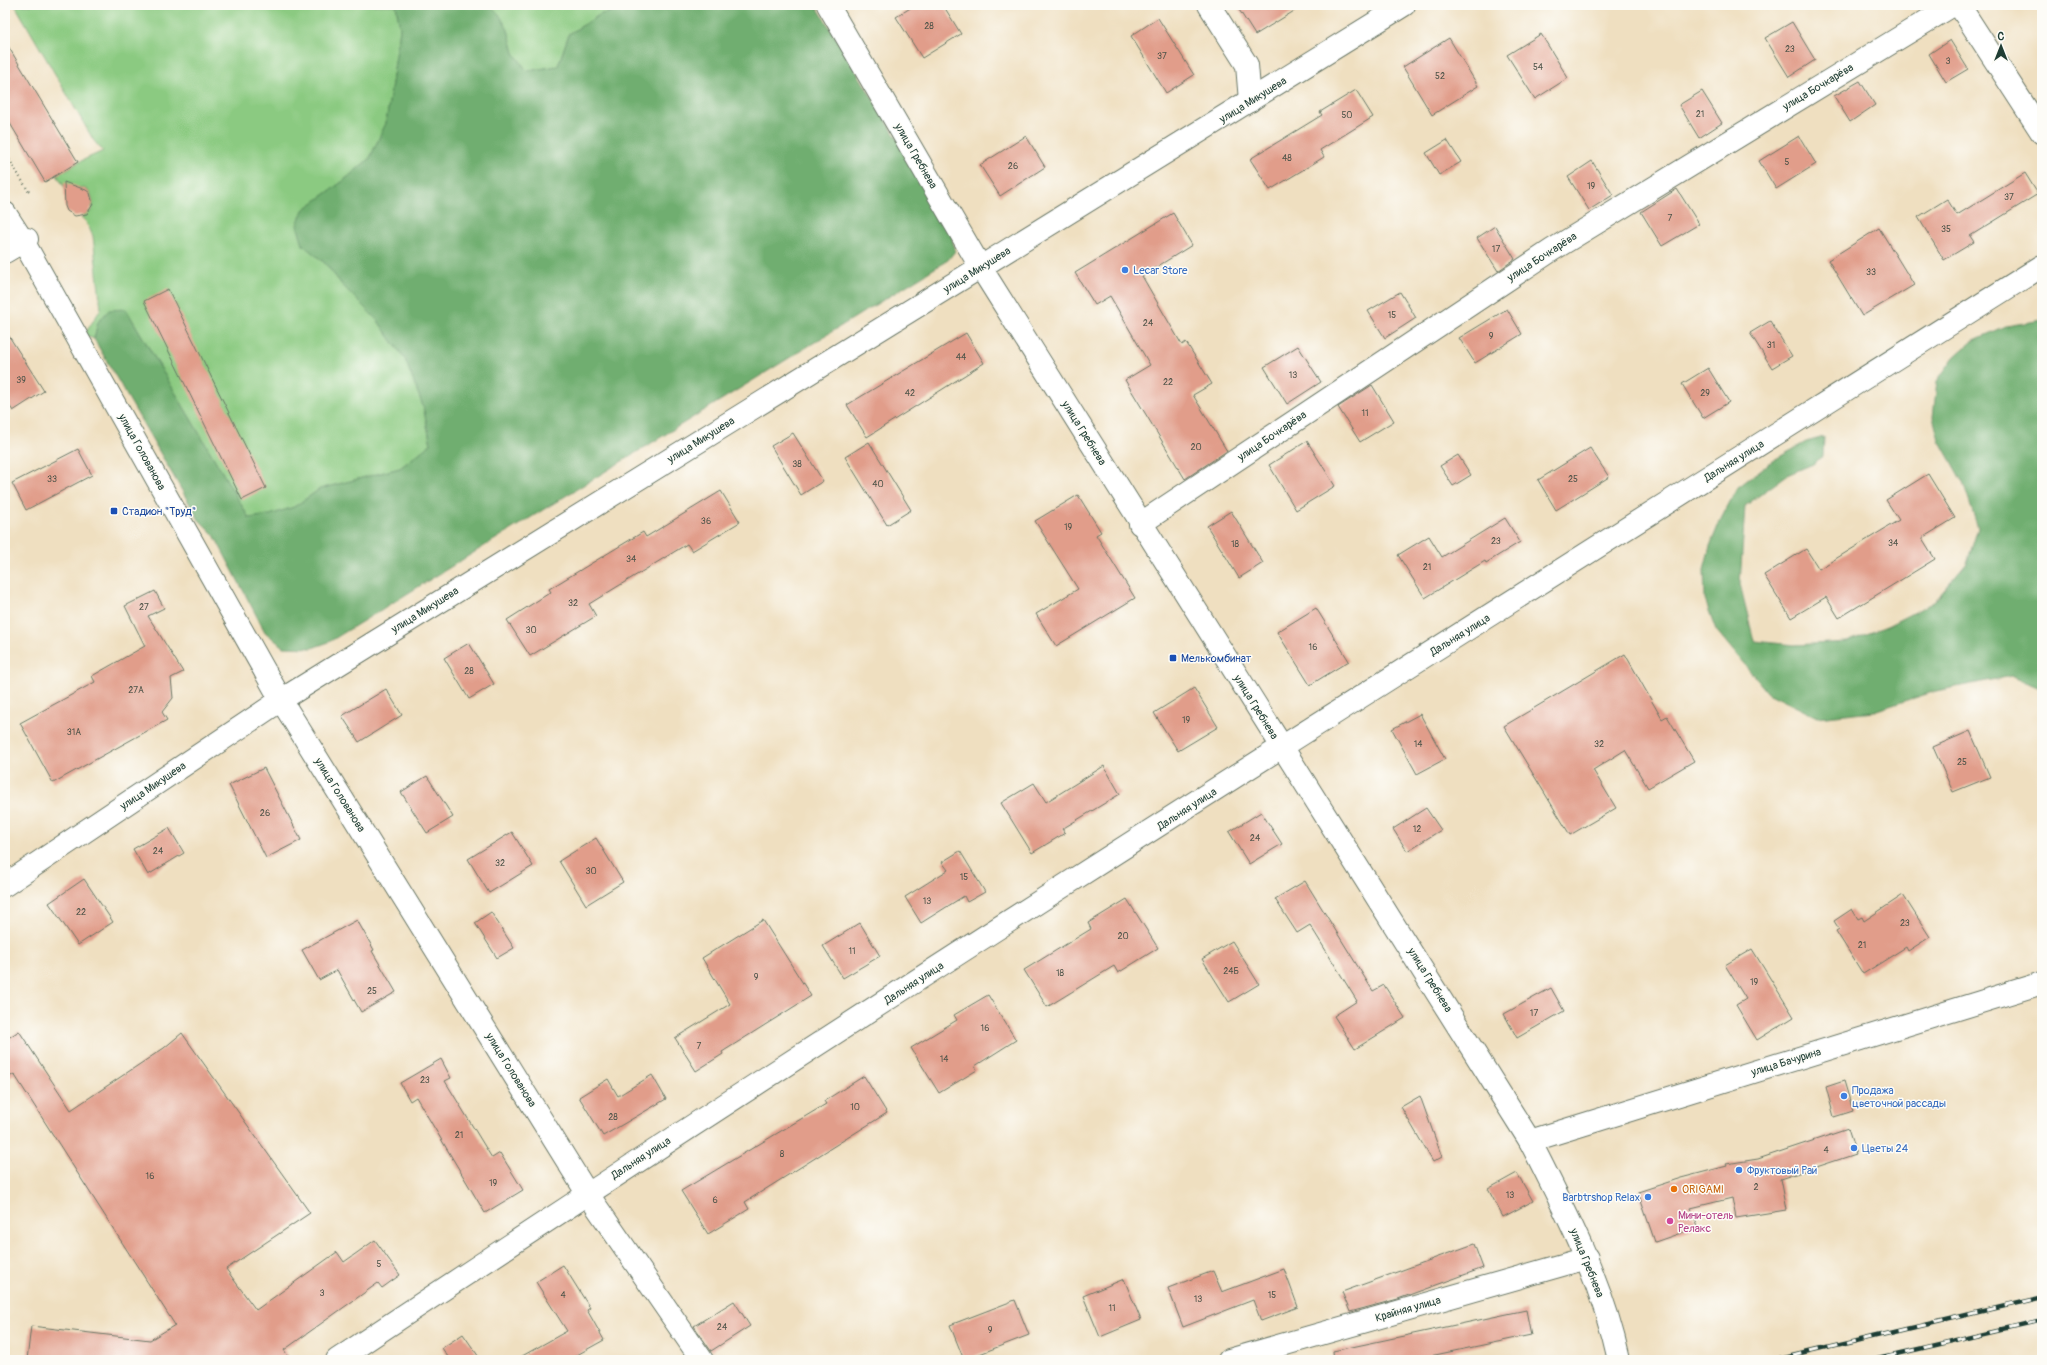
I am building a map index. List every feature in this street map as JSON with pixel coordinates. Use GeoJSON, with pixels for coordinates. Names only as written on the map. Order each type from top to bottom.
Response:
{"type":"FeatureCollection","features":[{"type":"Feature","properties":{"kind":"street","name":"улица Гребнева"},"geometry":{"type":"LineString","coordinates":[[828,5],[981,268],[1140,524],[1384,907],[1530,1140],[1587,1258],[1608,1314],[1616,1350]]}},
{"type":"Feature","properties":{"kind":"street"},"geometry":{"type":"LineString","coordinates":[[1209,5],[1247,65],[1250,101]]}},
{"type":"Feature","properties":{"kind":"street","name":"улица Микушева"},"geometry":{"type":"LineString","coordinates":[[5,885],[281,700],[1404,5]]}},
{"type":"Feature","properties":{"kind":"street","name":"улица Бочкарёва"},"geometry":{"type":"LineString","coordinates":[[1140,524],[1552,250],[1953,5]]}},
{"type":"Feature","properties":{"kind":"street"},"geometry":{"type":"LineString","coordinates":[[1959,5],[2042,133]]}},
{"type":"Feature","properties":{"kind":"street","name":"улица Голованова"},"geometry":{"type":"LineString","coordinates":[[5,213],[25,240],[281,700],[587,1193],[702,1360]]}},
{"type":"Feature","properties":{"kind":"street"},"geometry":{"type":"LineString","coordinates":[[5,252],[25,240]]}},
{"type":"Feature","properties":{"kind":"street","name":"Дальняя улица"},"geometry":{"type":"LineString","coordinates":[[337,1360],[587,1193],[1282,747],[2042,266]]}},
{"type":"Feature","properties":{"kind":"street","name":"улица Бачурина"},"geometry":{"type":"LineString","coordinates":[[1530,1140],[2042,983]]}},
{"type":"Feature","properties":{"kind":"street","name":"Крайняя улица"},"geometry":{"type":"LineString","coordinates":[[1229,1360],[1587,1258]]}},
{"type":"Feature","properties":{"kind":"path"},"geometry":{"type":"LineString","coordinates":[[5,153],[29,192]]}},
{"type":"Feature","properties":{"kind":"green space"},"geometry":{"type":"Polygon","coordinates":[[[15,5],[396,5],[400,29],[386,123],[370,158],[342,182],[303,210],[304,245],[326,264],[343,286],[378,321],[405,359],[423,406],[431,444],[400,468],[320,489],[294,507],[270,515],[249,518],[126,309],[98,322],[94,339],[84,335],[101,309],[93,236],[86,222],[81,217],[91,211],[93,203],[91,195],[85,189],[77,188],[68,193],[57,175],[79,162],[103,151],[94,141],[15,5]]]}},
{"type":"Feature","properties":{"kind":"green space"},"geometry":{"type":"Polygon","coordinates":[[[396,5],[487,5],[499,14],[508,30],[514,53],[527,71],[558,66],[569,34],[601,14],[646,5],[816,5],[949,224],[955,251],[948,260],[329,642],[312,648],[283,647],[265,632],[214,535],[199,520],[94,339],[98,322],[109,310],[126,309],[249,518],[270,515],[294,507],[320,489],[400,468],[431,444],[423,406],[405,359],[378,321],[343,286],[326,264],[303,245],[297,225],[303,210],[342,182],[370,158],[386,123],[400,29],[396,5]]]}},
{"type":"Feature","properties":{"kind":"green space"},"geometry":{"type":"Polygon","coordinates":[[[487,5],[646,5],[601,14],[569,34],[558,66],[527,71],[514,53],[508,30],[487,5]]]}},
{"type":"Feature","properties":{"kind":"green space"},"geometry":{"type":"Polygon","coordinates":[[[2042,320],[2042,689],[2012,676],[1936,691],[1874,711],[1817,717],[1768,693],[1716,630],[1705,600],[1704,569],[1710,546],[1720,521],[1737,488],[1772,461],[1806,442],[1824,437],[1823,456],[1813,464],[1787,475],[1745,506],[1740,584],[1754,641],[1794,645],[1847,642],[1889,625],[1934,602],[1967,563],[1978,528],[1963,483],[1939,440],[1933,417],[1937,381],[1954,357],[1972,341],[2006,326],[2042,320]]]}},
{"type":"Feature","properties":{"kind":"building"},"geometry":{"type":"Polygon","coordinates":[[[915,5],[943,5],[961,34],[922,58],[896,17],[915,5]]]}},
{"type":"Feature","properties":{"kind":"building"},"geometry":{"type":"Polygon","coordinates":[[[1236,5],[1304,5],[1255,35],[1236,5]]]}},
{"type":"Feature","properties":{"kind":"building"},"geometry":{"type":"Polygon","coordinates":[[[1158,18],[1194,75],[1166,93],[1131,36],[1158,18]]]}},
{"type":"Feature","properties":{"kind":"building"},"geometry":{"type":"Polygon","coordinates":[[[1792,22],[1815,60],[1789,77],[1765,38],[1792,22]]]}},
{"type":"Feature","properties":{"kind":"building"},"geometry":{"type":"Polygon","coordinates":[[[1541,34],[1568,78],[1535,99],[1507,55],[1541,34]]]}},
{"type":"Feature","properties":{"kind":"building"},"geometry":{"type":"Polygon","coordinates":[[[1449,38],[1478,86],[1432,115],[1403,67],[1449,38]]]}},
{"type":"Feature","properties":{"kind":"building"},"geometry":{"type":"Polygon","coordinates":[[[1950,40],[1968,69],[1946,82],[1929,54],[1950,40]]]}},
{"type":"Feature","properties":{"kind":"building"},"geometry":{"type":"Polygon","coordinates":[[[5,41],[78,162],[45,182],[5,115],[5,41]]]}},
{"type":"Feature","properties":{"kind":"building"},"geometry":{"type":"Polygon","coordinates":[[[1860,81],[1875,105],[1850,122],[1834,96],[1860,81]]]}},
{"type":"Feature","properties":{"kind":"building"},"geometry":{"type":"Polygon","coordinates":[[[1356,90],[1373,117],[1320,150],[1324,157],[1270,190],[1250,159],[1322,115],[1320,112],[1356,90]]]}},
{"type":"Feature","properties":{"kind":"building"},"geometry":{"type":"Polygon","coordinates":[[[1702,91],[1722,123],[1699,138],[1679,105],[1702,91]]]}},
{"type":"Feature","properties":{"kind":"building"},"geometry":{"type":"Polygon","coordinates":[[[1026,136],[1045,167],[1000,196],[980,165],[1026,136]]]}},
{"type":"Feature","properties":{"kind":"building"},"geometry":{"type":"Polygon","coordinates":[[[1799,136],[1816,164],[1776,189],[1759,161],[1799,136]]]}},
{"type":"Feature","properties":{"kind":"building"},"geometry":{"type":"Polygon","coordinates":[[[1447,140],[1461,162],[1439,175],[1426,153],[1447,140]]]}},
{"type":"Feature","properties":{"kind":"building"},"geometry":{"type":"Polygon","coordinates":[[[1592,161],[1613,195],[1589,210],[1568,177],[1592,161]]]}},
{"type":"Feature","properties":{"kind":"building"},"geometry":{"type":"Polygon","coordinates":[[[2025,173],[2038,194],[1970,236],[1974,242],[1944,260],[1918,217],[1947,199],[1957,215],[2025,173]]]}},
{"type":"Feature","properties":{"kind":"building"},"geometry":{"type":"Polygon","coordinates":[[[64,182],[86,190],[90,193],[93,204],[87,214],[75,216],[67,211],[65,206],[64,182]]]}},
{"type":"Feature","properties":{"kind":"building"},"geometry":{"type":"Polygon","coordinates":[[[1677,189],[1699,224],[1662,246],[1641,212],[1677,189]]]}},
{"type":"Feature","properties":{"kind":"building"},"geometry":{"type":"Polygon","coordinates":[[[1173,213],[1192,245],[1142,276],[1182,345],[1186,342],[1212,384],[1193,395],[1227,451],[1185,479],[1125,380],[1150,365],[1110,296],[1095,305],[1075,273],[1173,213]]]}},
{"type":"Feature","properties":{"kind":"building"},"geometry":{"type":"Polygon","coordinates":[[[1495,226],[1515,259],[1498,271],[1477,238],[1495,226]]]}},
{"type":"Feature","properties":{"kind":"building"},"geometry":{"type":"Polygon","coordinates":[[[1879,228],[1914,285],[1862,316],[1828,260],[1879,228]]]}},
{"type":"Feature","properties":{"kind":"building"},"geometry":{"type":"Polygon","coordinates":[[[168,289],[266,488],[242,500],[144,301],[168,289]]]}},
{"type":"Feature","properties":{"kind":"building"},"geometry":{"type":"Polygon","coordinates":[[[1400,292],[1416,318],[1385,338],[1368,311],[1400,292]]]}},
{"type":"Feature","properties":{"kind":"building"},"geometry":{"type":"Polygon","coordinates":[[[1507,309],[1522,334],[1475,363],[1459,338],[1507,309]]]}},
{"type":"Feature","properties":{"kind":"building"},"geometry":{"type":"Polygon","coordinates":[[[1770,321],[1792,356],[1772,368],[1750,333],[1770,321]]]}},
{"type":"Feature","properties":{"kind":"building"},"geometry":{"type":"Polygon","coordinates":[[[5,330],[44,391],[13,411],[5,399],[5,330]]]}},
{"type":"Feature","properties":{"kind":"building"},"geometry":{"type":"Polygon","coordinates":[[[966,333],[984,363],[867,437],[847,405],[966,333]]]}},
{"type":"Feature","properties":{"kind":"building"},"geometry":{"type":"Polygon","coordinates":[[[1298,346],[1321,382],[1287,404],[1264,367],[1298,346]]]}},
{"type":"Feature","properties":{"kind":"building"},"geometry":{"type":"Polygon","coordinates":[[[1708,368],[1729,402],[1703,418],[1682,384],[1708,368]]]}},
{"type":"Feature","properties":{"kind":"building"},"geometry":{"type":"Polygon","coordinates":[[[1372,385],[1394,421],[1360,442],[1338,407],[1372,385]]]}},
{"type":"Feature","properties":{"kind":"building"},"geometry":{"type":"Polygon","coordinates":[[[793,433],[823,481],[801,495],[771,446],[793,433]]]}},
{"type":"Feature","properties":{"kind":"building"},"geometry":{"type":"Polygon","coordinates":[[[1307,441],[1335,486],[1296,510],[1269,465],[1307,441]]]}},
{"type":"Feature","properties":{"kind":"building"},"geometry":{"type":"Polygon","coordinates":[[[869,442],[911,510],[887,525],[845,457],[869,442]]]}},
{"type":"Feature","properties":{"kind":"building"},"geometry":{"type":"Polygon","coordinates":[[[1590,448],[1609,477],[1556,510],[1538,480],[1590,448]]]}},
{"type":"Feature","properties":{"kind":"building"},"geometry":{"type":"Polygon","coordinates":[[[78,449],[92,475],[26,510],[12,483],[78,449]]]}},
{"type":"Feature","properties":{"kind":"building"},"geometry":{"type":"Polygon","coordinates":[[[1458,455],[1471,475],[1453,486],[1440,466],[1458,455]]]}},
{"type":"Feature","properties":{"kind":"building"},"geometry":{"type":"Polygon","coordinates":[[[1928,474],[1955,518],[1922,538],[1935,559],[1839,618],[1826,597],[1791,618],[1764,575],[1806,549],[1819,569],[1899,520],[1886,500],[1928,474]]]}},
{"type":"Feature","properties":{"kind":"building"},"geometry":{"type":"Polygon","coordinates":[[[721,491],[740,522],[692,551],[687,544],[589,604],[596,616],[530,656],[507,620],[551,592],[549,589],[643,532],[646,537],[721,491]]]}},
{"type":"Feature","properties":{"kind":"building"},"geometry":{"type":"Polygon","coordinates":[[[1078,495],[1101,532],[1096,535],[1135,598],[1056,646],[1036,614],[1078,589],[1035,521],[1078,495]]]}},
{"type":"Feature","properties":{"kind":"building"},"geometry":{"type":"Polygon","coordinates":[[[1231,511],[1263,563],[1239,578],[1207,526],[1231,511]]]}},
{"type":"Feature","properties":{"kind":"building"},"geometry":{"type":"Polygon","coordinates":[[[1505,518],[1520,542],[1486,563],[1485,561],[1425,598],[1398,555],[1429,536],[1442,557],[1505,518]]]}},
{"type":"Feature","properties":{"kind":"building"},"geometry":{"type":"Polygon","coordinates":[[[155,591],[164,608],[148,616],[183,672],[171,678],[173,698],[162,712],[167,720],[53,783],[20,723],[95,682],[92,676],[145,646],[125,606],[155,591]]]}},
{"type":"Feature","properties":{"kind":"building"},"geometry":{"type":"Polygon","coordinates":[[[1316,608],[1349,661],[1310,685],[1277,632],[1316,608]]]}},
{"type":"Feature","properties":{"kind":"building"},"geometry":{"type":"Polygon","coordinates":[[[469,643],[494,684],[469,699],[444,658],[469,643]]]}},
{"type":"Feature","properties":{"kind":"building"},"geometry":{"type":"Polygon","coordinates":[[[1625,654],[1662,719],[1667,716],[1694,761],[1648,788],[1625,750],[1593,770],[1616,808],[1570,835],[1504,726],[1625,654]]]}},
{"type":"Feature","properties":{"kind":"building"},"geometry":{"type":"Polygon","coordinates":[[[1194,688],[1218,727],[1178,751],[1154,713],[1194,688]]]}},
{"type":"Feature","properties":{"kind":"building"},"geometry":{"type":"Polygon","coordinates":[[[386,689],[402,715],[359,742],[342,716],[386,689]]]}},
{"type":"Feature","properties":{"kind":"building"},"geometry":{"type":"Polygon","coordinates":[[[1420,714],[1445,759],[1417,774],[1392,729],[1420,714]]]}},
{"type":"Feature","properties":{"kind":"building"},"geometry":{"type":"Polygon","coordinates":[[[1970,731],[1990,777],[1953,792],[1933,747],[1970,731]]]}},
{"type":"Feature","properties":{"kind":"building"},"geometry":{"type":"Polygon","coordinates":[[[1104,766],[1120,794],[1062,829],[1065,833],[1032,853],[1001,803],[1034,783],[1046,802],[1104,766]]]}},
{"type":"Feature","properties":{"kind":"building"},"geometry":{"type":"Polygon","coordinates":[[[264,768],[301,840],[266,858],[229,785],[264,768]]]}},
{"type":"Feature","properties":{"kind":"building"},"geometry":{"type":"Polygon","coordinates":[[[427,776],[453,817],[427,833],[401,792],[427,776]]]}},
{"type":"Feature","properties":{"kind":"building"},"geometry":{"type":"Polygon","coordinates":[[[1426,808],[1441,830],[1407,851],[1393,829],[1426,808]]]}},
{"type":"Feature","properties":{"kind":"building"},"geometry":{"type":"Polygon","coordinates":[[[1261,812],[1282,844],[1249,864],[1229,832],[1261,812]]]}},
{"type":"Feature","properties":{"kind":"building"},"geometry":{"type":"Polygon","coordinates":[[[169,828],[184,853],[148,875],[133,849],[169,828]]]}},
{"type":"Feature","properties":{"kind":"building"},"geometry":{"type":"Polygon","coordinates":[[[512,832],[533,866],[489,893],[468,859],[512,832]]]}},
{"type":"Feature","properties":{"kind":"building"},"geometry":{"type":"Polygon","coordinates":[[[596,838],[623,882],[586,905],[559,861],[596,838]]]}},
{"type":"Feature","properties":{"kind":"building"},"geometry":{"type":"Polygon","coordinates":[[[960,851],[985,892],[967,902],[964,896],[921,923],[905,897],[948,870],[942,862],[960,851]]]}},
{"type":"Feature","properties":{"kind":"building"},"geometry":{"type":"Polygon","coordinates":[[[84,879],[113,922],[78,945],[49,903],[84,879]]]}},
{"type":"Feature","properties":{"kind":"building"},"geometry":{"type":"Polygon","coordinates":[[[1305,881],[1373,991],[1384,985],[1405,1018],[1355,1049],[1334,1016],[1357,1001],[1310,925],[1297,933],[1275,899],[1305,881]]]}},
{"type":"Feature","properties":{"kind":"building"},"geometry":{"type":"Polygon","coordinates":[[[1903,895],[1930,937],[1908,951],[1906,947],[1863,974],[1836,931],[1839,929],[1834,921],[1852,909],[1858,919],[1862,917],[1864,921],[1903,895]]]}},
{"type":"Feature","properties":{"kind":"building"},"geometry":{"type":"Polygon","coordinates":[[[1127,899],[1158,948],[1118,973],[1114,966],[1047,1007],[1024,970],[1091,929],[1088,923],[1127,899]]]}},
{"type":"Feature","properties":{"kind":"building"},"geometry":{"type":"Polygon","coordinates":[[[491,912],[514,948],[497,958],[475,923],[491,912]]]}},
{"type":"Feature","properties":{"kind":"building"},"geometry":{"type":"Polygon","coordinates":[[[357,920],[374,950],[372,951],[396,992],[361,1012],[337,970],[319,980],[302,950],[357,920]]]}},
{"type":"Feature","properties":{"kind":"building"},"geometry":{"type":"Polygon","coordinates":[[[763,920],[811,996],[722,1052],[723,1054],[696,1071],[675,1038],[730,1004],[702,958],[763,920]]]}},
{"type":"Feature","properties":{"kind":"building"},"geometry":{"type":"Polygon","coordinates":[[[860,923],[880,956],[843,978],[823,946],[860,923]]]}},
{"type":"Feature","properties":{"kind":"building"},"geometry":{"type":"Polygon","coordinates":[[[1232,941],[1259,984],[1229,1002],[1202,959],[1232,941]]]}},
{"type":"Feature","properties":{"kind":"building"},"geometry":{"type":"Polygon","coordinates":[[[1752,949],[1794,1017],[1757,1040],[1736,1005],[1746,999],[1725,965],[1752,949]]]}},
{"type":"Feature","properties":{"kind":"building"},"geometry":{"type":"Polygon","coordinates":[[[1551,988],[1564,1011],[1517,1038],[1504,1014],[1551,988]]]}},
{"type":"Feature","properties":{"kind":"building"},"geometry":{"type":"Polygon","coordinates":[[[988,995],[1016,1040],[975,1066],[977,1070],[939,1093],[911,1048],[957,1020],[954,1015],[988,995]]]}},
{"type":"Feature","properties":{"kind":"building"},"geometry":{"type":"Polygon","coordinates":[[[19,1031],[71,1110],[164,1048],[182,1033],[310,1213],[226,1269],[256,1310],[337,1252],[344,1262],[375,1240],[400,1275],[382,1288],[378,1283],[284,1350],[291,1360],[27,1360],[31,1326],[150,1340],[175,1325],[14,1074],[5,1080],[5,1040],[19,1031]]]}},
{"type":"Feature","properties":{"kind":"building"},"geometry":{"type":"Polygon","coordinates":[[[441,1059],[451,1078],[445,1081],[492,1158],[500,1153],[523,1190],[485,1213],[416,1097],[410,1101],[400,1083],[441,1059]]]}},
{"type":"Feature","properties":{"kind":"building"},"geometry":{"type":"Polygon","coordinates":[[[652,1075],[666,1099],[603,1136],[579,1097],[608,1079],[618,1096],[652,1075]]]}},
{"type":"Feature","properties":{"kind":"building"},"geometry":{"type":"Polygon","coordinates":[[[864,1076],[887,1113],[745,1202],[749,1209],[708,1234],[681,1191],[826,1104],[824,1101],[864,1076]]]}},
{"type":"Feature","properties":{"kind":"building"},"geometry":{"type":"Polygon","coordinates":[[[1844,1081],[1853,1111],[1834,1117],[1826,1087],[1844,1081]]]}},
{"type":"Feature","properties":{"kind":"building"},"geometry":{"type":"Polygon","coordinates":[[[1420,1096],[1442,1157],[1433,1162],[1401,1107],[1420,1096]]]}},
{"type":"Feature","properties":{"kind":"building"},"geometry":{"type":"Polygon","coordinates":[[[1848,1129],[1856,1154],[1780,1179],[1786,1210],[1736,1218],[1732,1198],[1691,1208],[1698,1227],[1655,1242],[1638,1192],[1681,1178],[1727,1166],[1726,1164],[1758,1159],[1848,1129]]]}},
{"type":"Feature","properties":{"kind":"building"},"geometry":{"type":"Polygon","coordinates":[[[1517,1173],[1533,1201],[1503,1217],[1488,1189],[1517,1173]]]}},
{"type":"Feature","properties":{"kind":"building"},"geometry":{"type":"Polygon","coordinates":[[[1474,1244],[1483,1268],[1398,1299],[1350,1312],[1342,1292],[1474,1244]]]}},
{"type":"Feature","properties":{"kind":"building"},"geometry":{"type":"Polygon","coordinates":[[[563,1265],[590,1308],[587,1310],[604,1340],[568,1360],[515,1360],[567,1331],[536,1282],[563,1265]]]}},
{"type":"Feature","properties":{"kind":"building"},"geometry":{"type":"Polygon","coordinates":[[[1284,1269],[1298,1307],[1261,1321],[1253,1300],[1183,1327],[1168,1288],[1213,1271],[1222,1292],[1284,1269]]]}},
{"type":"Feature","properties":{"kind":"building"},"geometry":{"type":"Polygon","coordinates":[[[1124,1279],[1141,1320],[1100,1337],[1083,1296],[1124,1279]]]}},
{"type":"Feature","properties":{"kind":"building"},"geometry":{"type":"Polygon","coordinates":[[[1015,1300],[1029,1335],[964,1360],[950,1325],[1015,1300]]]}},
{"type":"Feature","properties":{"kind":"building"},"geometry":{"type":"Polygon","coordinates":[[[734,1301],[750,1326],[711,1351],[694,1326],[734,1301]]]}},
{"type":"Feature","properties":{"kind":"building"},"geometry":{"type":"Polygon","coordinates":[[[1526,1310],[1531,1335],[1411,1360],[1334,1360],[1333,1351],[1526,1310]]]}},
{"type":"Feature","properties":{"kind":"building"},"geometry":{"type":"Polygon","coordinates":[[[463,1334],[481,1360],[450,1360],[442,1348],[463,1334]]]}},
{"type":"Feature","properties":{"kind":"railway"},"geometry":{"type":"LineString","coordinates":[[1776,1360],[2042,1297]]}},
{"type":"Feature","properties":{"kind":"railway"},"geometry":{"type":"LineString","coordinates":[[1869,1360],[2042,1320]]}},
{"type":"Feature","properties":{"kind":"place","name":"Lecar Store"},"geometry":{"type":"Point","coordinates":[1125,270]}},
{"type":"Feature","properties":{"kind":"place","name":"Стадион \"Труд\""},"geometry":{"type":"Point","coordinates":[114,511]}},
{"type":"Feature","properties":{"kind":"place","name":"Мелькомбинат"},"geometry":{"type":"Point","coordinates":[1173,658]}},
{"type":"Feature","properties":{"kind":"place","name":"Продажа цветочной рассады"},"geometry":{"type":"Point","coordinates":[1844,1096]}},
{"type":"Feature","properties":{"kind":"place","name":"Цветы 24"},"geometry":{"type":"Point","coordinates":[1854,1148]}},
{"type":"Feature","properties":{"kind":"place","name":"Фруктовый Рай"},"geometry":{"type":"Point","coordinates":[1739,1170]}},
{"type":"Feature","properties":{"kind":"place","name":"ORIGAMI"},"geometry":{"type":"Point","coordinates":[1674,1189]}},
{"type":"Feature","properties":{"kind":"place","name":"Barbtrshop Relax"},"geometry":{"type":"Point","coordinates":[1648,1197]}},
{"type":"Feature","properties":{"kind":"place","name":"Мини-отель Релакс"},"geometry":{"type":"Point","coordinates":[1670,1221]}}]}
